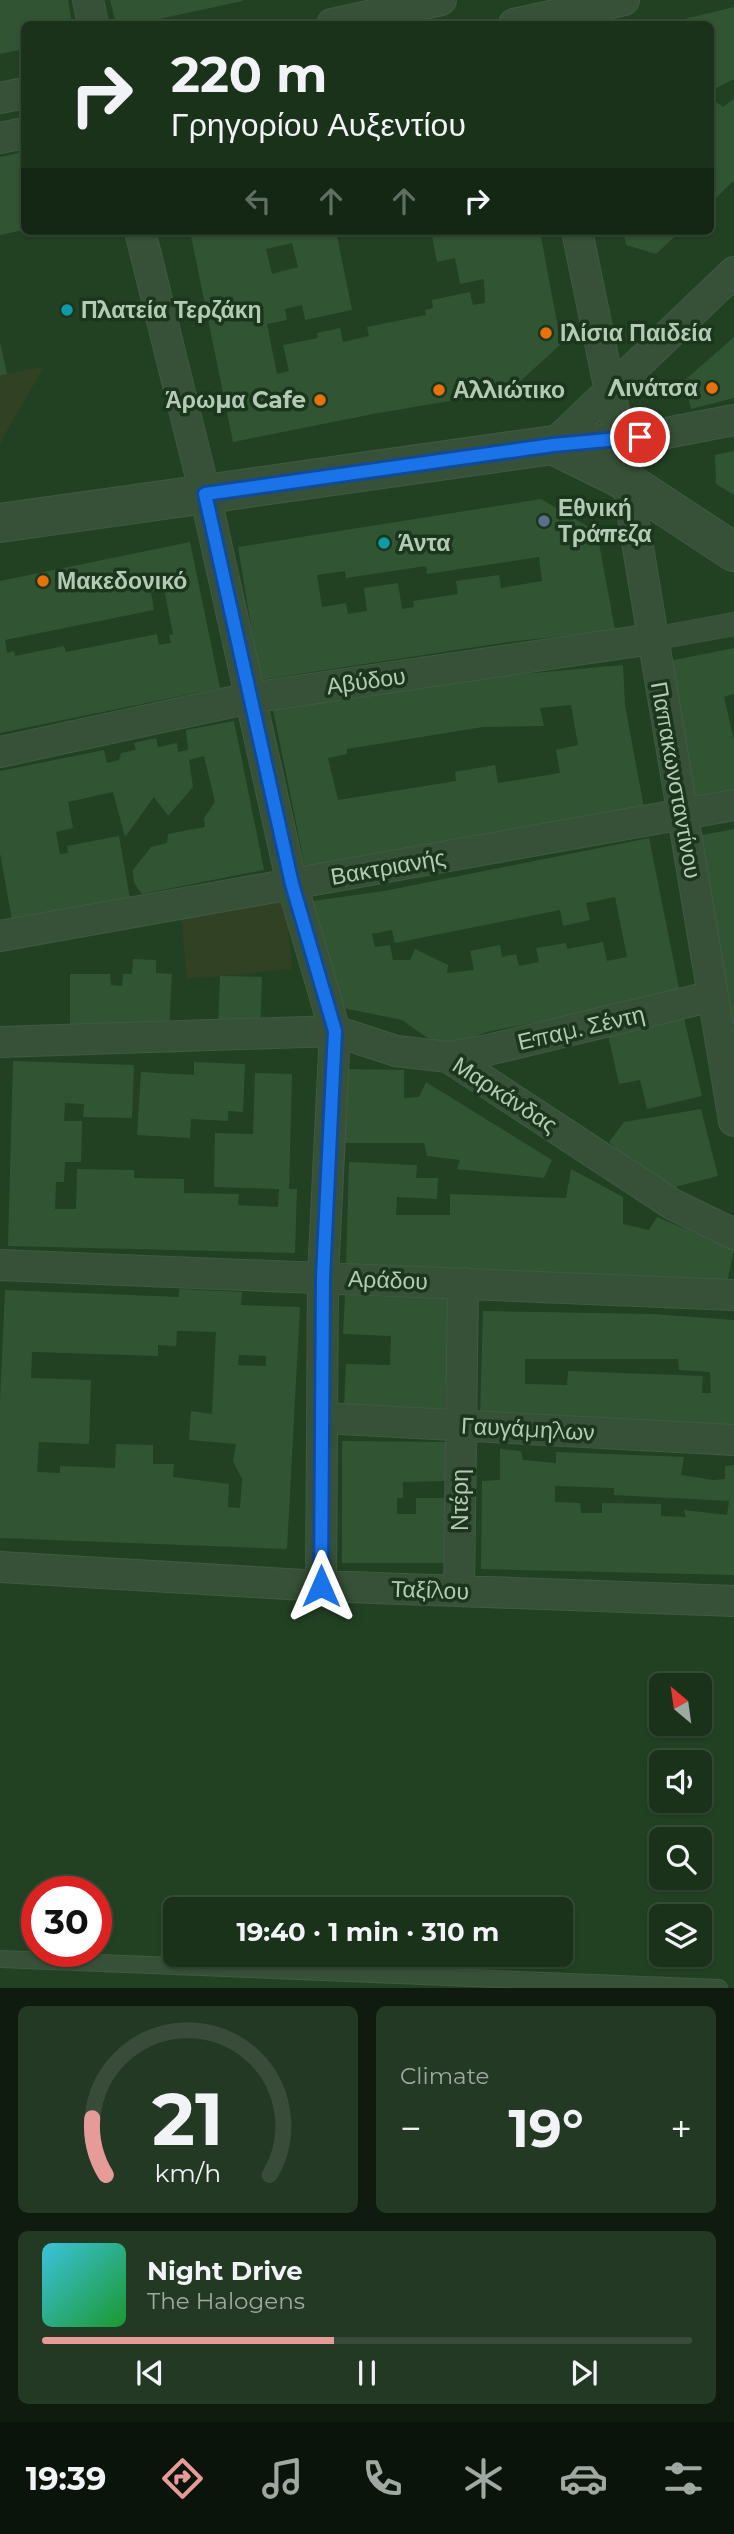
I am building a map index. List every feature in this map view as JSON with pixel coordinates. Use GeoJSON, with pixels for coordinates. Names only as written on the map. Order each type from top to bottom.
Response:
{"type":"FeatureCollection","features":[{"type":"Feature","properties":{"kind":"street"},"geometry":{"type":"LineString","coordinates":[[88,0],[92,21]]}},
{"type":"Feature","properties":{"kind":"street"},"geometry":{"type":"LineString","coordinates":[[346,21],[441,0]]}},
{"type":"Feature","properties":{"kind":"street"},"geometry":{"type":"LineString","coordinates":[[528,14],[624,0]]}},
{"type":"Feature","properties":{"kind":"street"},"geometry":{"type":"LineString","coordinates":[[0,98],[21,94]]}},
{"type":"Feature","properties":{"kind":"street"},"geometry":{"type":"LineString","coordinates":[[0,138],[21,134]]}},
{"type":"Feature","properties":{"kind":"street"},"geometry":{"type":"LineString","coordinates":[[141,235],[205,494],[292,884],[335,1031],[323,1277],[321,1586]]}},
{"type":"Feature","properties":{"kind":"street","name":"Παπακωνσταντίνου"},"geometry":{"type":"LineString","coordinates":[[578,235],[620,440],[734,1121]]}},
{"type":"Feature","properties":{"kind":"street"},"geometry":{"type":"LineString","coordinates":[[553,445],[734,272]]}},
{"type":"Feature","properties":{"kind":"street"},"geometry":{"type":"LineString","coordinates":[[0,523],[553,445],[620,440],[734,420]]}},
{"type":"Feature","properties":{"kind":"street"},"geometry":{"type":"LineString","coordinates":[[553,445],[626,481],[734,552]]}},
{"type":"Feature","properties":{"kind":"street","name":"Αβύδου"},"geometry":{"type":"LineString","coordinates":[[0,752],[250,698],[652,639],[734,624]]}},
{"type":"Feature","properties":{"kind":"street","name":"Βακτριανής"},"geometry":{"type":"LineString","coordinates":[[0,936],[734,805]]}},
{"type":"Feature","properties":{"kind":"street","name":"Επαμ. Σέντη"},"geometry":{"type":"LineString","coordinates":[[448,1056],[488,1050],[713,996]]}},
{"type":"Feature","properties":{"kind":"street","name":"Μαρκάνδας"},"geometry":{"type":"LineString","coordinates":[[0,1042],[335,1031],[396,1051],[448,1056],[672,1204],[734,1234]]}},
{"type":"Feature","properties":{"kind":"street","name":"Αράδου"},"geometry":{"type":"LineString","coordinates":[[0,1265],[734,1295]]}},
{"type":"Feature","properties":{"kind":"street","name":"Ντέρη"},"geometry":{"type":"LineString","coordinates":[[459,1591],[463,1283]]}},
{"type":"Feature","properties":{"kind":"street","name":"Γαυγάμηλων"},"geometry":{"type":"LineString","coordinates":[[322,1418],[734,1440]]}},
{"type":"Feature","properties":{"kind":"street","name":"Ταξίλου"},"geometry":{"type":"LineString","coordinates":[[0,1567],[321,1586],[734,1601]]}},
{"type":"Feature","properties":{"kind":"lane"},"geometry":{"type":"LineString","coordinates":[[0,1959],[719,1988]]}},
{"type":"Feature","properties":{"kind":"green space"},"geometry":{"type":"Polygon","coordinates":[[[44,367],[3,437],[0,446],[0,375],[44,367]]]}},
{"type":"Feature","properties":{"kind":"green space"},"geometry":{"type":"Polygon","coordinates":[[[285,895],[292,969],[187,979],[180,905],[285,895]]]}},
{"type":"Feature","properties":{"kind":"building"},"geometry":{"type":"Polygon","coordinates":[[[0,0],[68,0],[72,21],[21,21],[21,50],[0,54],[0,0]]]}},
{"type":"Feature","properties":{"kind":"building"},"geometry":{"type":"Polygon","coordinates":[[[110,0],[243,0],[149,21],[115,21],[110,0]]]}},
{"type":"Feature","properties":{"kind":"building"},"geometry":{"type":"Polygon","coordinates":[[[734,7],[734,79],[714,89],[714,21],[676,21],[734,7]]]}},
{"type":"Feature","properties":{"kind":"building"},"geometry":{"type":"Polygon","coordinates":[[[734,98],[734,180],[714,200],[714,103],[723,107],[734,98]]]}},
{"type":"Feature","properties":{"kind":"building"},"geometry":{"type":"Polygon","coordinates":[[[21,153],[21,231],[0,235],[0,157],[21,153]]]}},
{"type":"Feature","properties":{"kind":"building"},"geometry":{"type":"Polygon","coordinates":[[[191,235],[337,235],[352,310],[305,320],[302,305],[285,309],[287,320],[267,324],[277,374],[289,371],[283,345],[318,338],[317,333],[340,328],[343,342],[369,336],[367,327],[426,315],[425,310],[433,308],[432,300],[470,292],[473,305],[485,303],[484,279],[460,284],[455,258],[437,262],[432,235],[541,235],[561,344],[516,385],[502,392],[233,442],[191,235]],[[292,243],[266,249],[272,274],[298,267],[292,243]]]}},
{"type":"Feature","properties":{"kind":"building"},"geometry":{"type":"Polygon","coordinates":[[[624,235],[677,235],[656,254],[626,245],[624,235]]]}},
{"type":"Feature","properties":{"kind":"building"},"geometry":{"type":"Polygon","coordinates":[[[734,337],[734,398],[691,409],[684,381],[734,337]]]}},
{"type":"Feature","properties":{"kind":"building"},"geometry":{"type":"Polygon","coordinates":[[[0,342],[7,374],[0,375],[0,342]]]}},
{"type":"Feature","properties":{"kind":"building"},"geometry":{"type":"Polygon","coordinates":[[[734,451],[734,495],[716,484],[715,455],[734,451]]]}},
{"type":"Feature","properties":{"kind":"building"},"geometry":{"type":"Polygon","coordinates":[[[541,499],[597,532],[615,630],[509,642],[260,680],[238,547],[541,499]],[[539,557],[427,574],[426,566],[346,578],[345,571],[317,575],[322,607],[346,603],[348,614],[367,611],[364,588],[398,583],[402,609],[414,607],[413,601],[458,594],[456,581],[499,575],[501,588],[542,581],[539,557]]]}},
{"type":"Feature","properties":{"kind":"building"},"geometry":{"type":"Polygon","coordinates":[[[190,542],[220,688],[0,733],[0,581],[190,542]],[[164,589],[151,592],[154,610],[5,640],[7,653],[14,651],[15,656],[64,646],[66,652],[157,634],[159,645],[171,643],[169,635],[173,634],[164,589]]]}},
{"type":"Feature","properties":{"kind":"building"},"geometry":{"type":"Polygon","coordinates":[[[734,648],[734,694],[724,697],[734,740],[734,798],[687,807],[659,663],[734,648]]]}},
{"type":"Feature","properties":{"kind":"building"},"geometry":{"type":"Polygon","coordinates":[[[623,665],[625,705],[644,808],[305,867],[272,705],[476,678],[623,665]],[[571,705],[540,708],[544,726],[483,727],[347,749],[347,754],[328,758],[338,800],[456,781],[455,772],[495,765],[498,783],[560,773],[556,750],[578,745],[571,705]]]}},
{"type":"Feature","properties":{"kind":"building"},"geometry":{"type":"Polygon","coordinates":[[[234,721],[264,870],[142,894],[134,883],[133,870],[151,847],[167,843],[168,834],[205,827],[204,818],[215,802],[204,756],[189,760],[193,787],[168,816],[154,797],[125,837],[113,792],[68,802],[73,828],[56,832],[60,854],[68,853],[67,846],[119,836],[130,899],[12,920],[0,853],[0,771],[104,750],[107,763],[119,760],[121,753],[136,750],[134,743],[156,738],[158,747],[177,743],[178,752],[188,750],[186,730],[234,721]]]}},
{"type":"Feature","properties":{"kind":"building"},"geometry":{"type":"Polygon","coordinates":[[[734,829],[734,1042],[697,836],[734,829]]]}},
{"type":"Feature","properties":{"kind":"building"},"geometry":{"type":"Polygon","coordinates":[[[649,838],[680,993],[487,1032],[442,1048],[402,1020],[333,1006],[313,901],[384,891],[649,838]],[[615,897],[586,903],[590,920],[563,926],[560,910],[395,943],[392,930],[372,934],[375,947],[390,945],[393,960],[410,960],[415,949],[448,965],[447,973],[474,970],[470,951],[500,945],[502,957],[516,954],[519,966],[539,962],[536,948],[566,943],[567,949],[603,942],[607,961],[627,957],[615,897]]]}},
{"type":"Feature","properties":{"kind":"building"},"geometry":{"type":"Polygon","coordinates":[[[133,959],[156,960],[156,973],[172,974],[169,1028],[70,1026],[70,974],[110,974],[111,985],[122,986],[123,974],[132,974],[133,959]]]}},
{"type":"Feature","properties":{"kind":"building"},"geometry":{"type":"Polygon","coordinates":[[[220,976],[262,977],[260,1032],[218,1031],[220,976]]]}},
{"type":"Feature","properties":{"kind":"building"},"geometry":{"type":"Polygon","coordinates":[[[684,1018],[702,1096],[647,1109],[640,1080],[619,1084],[608,1035],[684,1018]]]}},
{"type":"Feature","properties":{"kind":"building"},"geometry":{"type":"Polygon","coordinates":[[[13,1061],[134,1065],[132,1118],[83,1117],[84,1104],[65,1103],[64,1121],[82,1121],[81,1162],[65,1162],[64,1182],[56,1182],[55,1209],[76,1209],[77,1169],[134,1170],[134,1178],[184,1179],[184,1193],[239,1194],[238,1205],[278,1207],[279,1189],[214,1187],[215,1133],[253,1134],[255,1073],[292,1074],[289,1189],[297,1189],[295,1253],[8,1246],[13,1061]]]}},
{"type":"Feature","properties":{"kind":"building"},"geometry":{"type":"Polygon","coordinates":[[[194,1062],[245,1064],[243,1112],[228,1111],[228,1121],[191,1119],[190,1138],[137,1135],[141,1072],[194,1075],[194,1062]]]}},
{"type":"Feature","properties":{"kind":"building"},"geometry":{"type":"Polygon","coordinates":[[[346,1069],[404,1070],[404,1098],[419,1097],[426,1082],[552,1160],[544,1178],[457,1169],[460,1160],[427,1156],[424,1143],[344,1143],[346,1069]]]}},
{"type":"Feature","properties":{"kind":"building"},"geometry":{"type":"Polygon","coordinates":[[[701,1109],[718,1176],[671,1188],[646,1175],[609,1142],[624,1122],[701,1109]]]}},
{"type":"Feature","properties":{"kind":"building"},"geometry":{"type":"Polygon","coordinates":[[[349,1162],[417,1165],[416,1178],[438,1178],[437,1199],[397,1197],[396,1215],[450,1215],[450,1194],[566,1198],[571,1169],[623,1197],[623,1224],[649,1230],[657,1217],[734,1249],[727,1283],[346,1266],[349,1162]]]}},
{"type":"Feature","properties":{"kind":"building"},"geometry":{"type":"Polygon","coordinates":[[[179,1289],[242,1292],[241,1305],[300,1307],[287,1549],[0,1538],[0,1401],[5,1290],[179,1297],[179,1289]],[[177,1331],[176,1346],[158,1345],[158,1356],[32,1352],[31,1378],[91,1380],[89,1444],[39,1442],[37,1472],[60,1473],[60,1466],[115,1468],[116,1444],[153,1445],[153,1464],[174,1464],[173,1477],[229,1484],[228,1507],[240,1508],[242,1479],[233,1461],[236,1444],[189,1440],[191,1411],[212,1414],[216,1332],[177,1331]],[[239,1355],[238,1365],[266,1366],[266,1356],[239,1355]]]}},
{"type":"Feature","properties":{"kind":"building"},"geometry":{"type":"Polygon","coordinates":[[[345,1295],[449,1299],[445,1411],[344,1408],[346,1364],[390,1365],[391,1336],[343,1334],[345,1295]]]}},
{"type":"Feature","properties":{"kind":"building"},"geometry":{"type":"Polygon","coordinates":[[[483,1311],[652,1314],[734,1320],[734,1428],[480,1417],[483,1311]],[[525,1359],[525,1384],[567,1385],[568,1371],[703,1376],[702,1393],[711,1393],[710,1372],[679,1370],[678,1359],[525,1359]]]}},
{"type":"Feature","properties":{"kind":"building"},"geometry":{"type":"Polygon","coordinates":[[[342,1441],[447,1442],[446,1481],[403,1482],[403,1498],[397,1498],[397,1514],[416,1514],[416,1498],[447,1498],[446,1563],[342,1563],[342,1441]]]}},
{"type":"Feature","properties":{"kind":"building"},"geometry":{"type":"Polygon","coordinates":[[[500,1449],[521,1451],[523,1460],[556,1463],[556,1452],[684,1457],[681,1475],[713,1480],[725,1479],[725,1466],[734,1465],[734,1575],[481,1569],[482,1481],[500,1480],[500,1449]],[[555,1486],[555,1502],[580,1503],[581,1513],[602,1513],[602,1503],[661,1504],[661,1516],[686,1517],[684,1510],[727,1515],[729,1501],[614,1495],[614,1488],[555,1486]]]}},
{"type":"Feature","properties":{"kind":"place","name":"Πλατεία Τερζάκη"},"geometry":{"type":"Point","coordinates":[67,310]}},
{"type":"Feature","properties":{"kind":"place","name":"Ιλίσια Παιδεία"},"geometry":{"type":"Point","coordinates":[546,333]}},
{"type":"Feature","properties":{"kind":"place","name":"Λινάτσα"},"geometry":{"type":"Point","coordinates":[712,388]}},
{"type":"Feature","properties":{"kind":"place","name":"Αλλιώτικο"},"geometry":{"type":"Point","coordinates":[439,390]}},
{"type":"Feature","properties":{"kind":"place","name":"Άρωμα Cafe"},"geometry":{"type":"Point","coordinates":[320,400]}},
{"type":"Feature","properties":{"kind":"place","name":"Εθνική Τράπεζα"},"geometry":{"type":"Point","coordinates":[544,521]}},
{"type":"Feature","properties":{"kind":"place","name":"Άντα"},"geometry":{"type":"Point","coordinates":[384,543]}},
{"type":"Feature","properties":{"kind":"place","name":"Μακεδονικό"},"geometry":{"type":"Point","coordinates":[43,581]}},
{"type":"Feature","properties":{"kind":"route"},"geometry":{"type":"LineString","coordinates":[[321,1586],[323,1277],[335,1031],[292,884],[205,494],[553,445],[640,437]]}}]}
